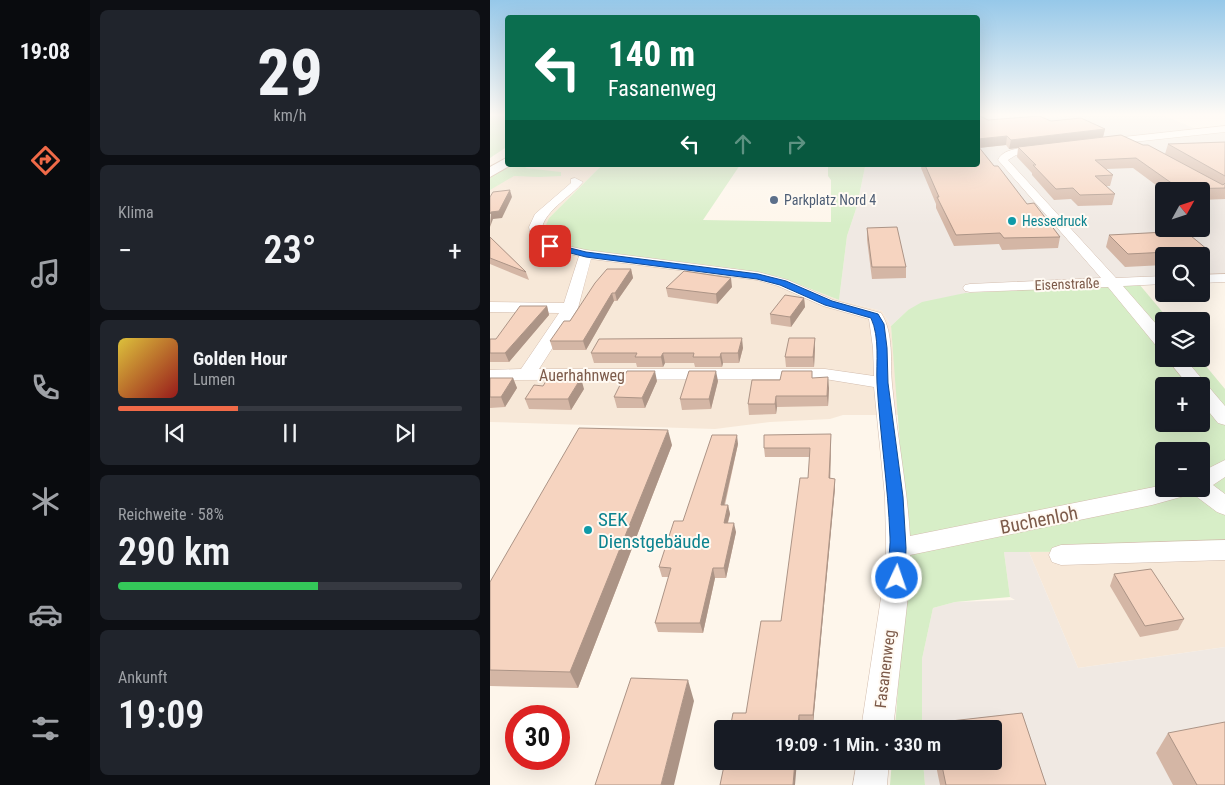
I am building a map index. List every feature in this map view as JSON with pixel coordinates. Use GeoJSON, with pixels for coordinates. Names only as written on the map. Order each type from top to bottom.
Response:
{"type":"FeatureCollection","features":[{"type":"Feature","properties":{"kind":"main road"},"geometry":{"type":"LineString","coordinates":[[490,164],[505,155]]}},
{"type":"Feature","properties":{"kind":"main road"},"geometry":{"type":"LineString","coordinates":[[490,173],[505,163]]}},
{"type":"Feature","properties":{"kind":"street"},"geometry":{"type":"LineString","coordinates":[[1018,152],[1004,157],[1003,160],[1155,333]]}},
{"type":"Feature","properties":{"kind":"street","name":"Fasanenweg"},"geometry":{"type":"LineString","coordinates":[[574,181],[578,182],[539,217],[535,227],[536,234],[550,246],[586,254],[758,276],[783,283],[828,303],[875,316],[879,324],[882,348],[883,383],[896,497],[898,548],[897,578],[878,720]]}},
{"type":"Feature","properties":{"kind":"street"},"geometry":{"type":"LineString","coordinates":[[526,375],[570,308],[586,254]]}},
{"type":"Feature","properties":{"kind":"street"},"geometry":{"type":"LineString","coordinates":[[1210,279],[1225,278]]}},
{"type":"Feature","properties":{"kind":"street","name":"Eisenstraße"},"geometry":{"type":"LineString","coordinates":[[970,288],[1155,280]]}},
{"type":"Feature","properties":{"kind":"street"},"geometry":{"type":"LineString","coordinates":[[490,307],[570,308]]}},
{"type":"Feature","properties":{"kind":"street"},"geometry":{"type":"LineString","coordinates":[[1183,367],[1191,377]]}},
{"type":"Feature","properties":{"kind":"street","name":"Auerhahnweg"},"geometry":{"type":"LineString","coordinates":[[490,375],[825,374],[883,383]]}},
{"type":"Feature","properties":{"kind":"street"},"geometry":{"type":"LineString","coordinates":[[1210,400],[1225,419]]}},
{"type":"Feature","properties":{"kind":"street"},"geometry":{"type":"LineString","coordinates":[[1210,476],[1225,467]]}},
{"type":"Feature","properties":{"kind":"street"},"geometry":{"type":"LineString","coordinates":[[1210,495],[1225,506]]}},
{"type":"Feature","properties":{"kind":"street","name":"Buchenloh"},"geometry":{"type":"LineString","coordinates":[[898,548],[1155,496]]}},
{"type":"Feature","properties":{"kind":"street"},"geometry":{"type":"LineString","coordinates":[[1061,555],[1225,550]]}},
{"type":"Feature","properties":{"kind":"street"},"geometry":{"type":"LineString","coordinates":[[870,785],[872,770]]}},
{"type":"Feature","properties":{"kind":"shaded area"},"geometry":{"type":"Polygon","coordinates":[[[980,152],[1225,152],[1225,280],[1210,281],[1210,247],[1155,247],[1155,283],[965,293],[908,310],[891,326],[882,311],[839,300],[847,236],[857,206],[865,167],[980,167],[980,152]]]}},
{"type":"Feature","properties":{"kind":"shaded area"},"geometry":{"type":"Polygon","coordinates":[[[506,167],[600,167],[549,218],[579,249],[739,269],[779,277],[839,300],[882,311],[891,326],[899,415],[843,415],[830,419],[770,422],[715,429],[490,422],[490,178],[506,167]]]}},
{"type":"Feature","properties":{"kind":"shaded area"},"geometry":{"type":"Polygon","coordinates":[[[1225,551],[1225,647],[1078,668],[1029,552],[1225,551]]]}},
{"type":"Feature","properties":{"kind":"shaded area"},"geometry":{"type":"Polygon","coordinates":[[[1004,552],[1029,552],[1078,668],[1225,647],[1225,785],[925,785],[924,770],[1002,770],[1002,720],[922,720],[922,659],[933,608],[955,602],[1015,600],[1010,597],[1004,552]]]}},
{"type":"Feature","properties":{"kind":"green space"},"geometry":{"type":"Polygon","coordinates":[[[490,152],[500,152],[490,158],[490,152]]]}},
{"type":"Feature","properties":{"kind":"green space"},"geometry":{"type":"Polygon","coordinates":[[[506,167],[527,167],[525,168],[561,172],[561,176],[514,176],[490,190],[490,178],[506,167]]]}},
{"type":"Feature","properties":{"kind":"green space"},"geometry":{"type":"Polygon","coordinates":[[[600,167],[739,167],[703,220],[831,222],[831,180],[828,176],[828,167],[865,167],[857,206],[847,236],[839,300],[780,277],[739,269],[579,249],[551,240],[544,230],[549,218],[600,167]]]}},
{"type":"Feature","properties":{"kind":"green space"},"geometry":{"type":"Polygon","coordinates":[[[1139,284],[1162,312],[1155,312],[1155,367],[1207,367],[1225,389],[1225,551],[1004,552],[1010,597],[955,602],[933,608],[922,659],[922,720],[896,720],[908,552],[891,326],[908,310],[922,302],[965,293],[1139,284]]]}},
{"type":"Feature","properties":{"kind":"green space"},"geometry":{"type":"Polygon","coordinates":[[[891,770],[924,770],[925,785],[890,785],[891,770]]]}},
{"type":"Feature","properties":{"kind":"building"},"geometry":{"type":"Polygon","coordinates":[[[980,152],[983,152],[994,166],[998,166],[1027,204],[1034,203],[1060,237],[1004,238],[1000,233],[956,235],[937,197],[939,197],[926,167],[980,167],[980,152]]]}},
{"type":"Feature","properties":{"kind":"building"},"geometry":{"type":"Polygon","coordinates":[[[1023,152],[1160,152],[1223,185],[1225,183],[1225,188],[1210,188],[1210,182],[1170,182],[1136,158],[1095,160],[1113,175],[1095,176],[1115,194],[1080,195],[1073,188],[1056,189],[1033,165],[1036,165],[1023,152]]]}},
{"type":"Feature","properties":{"kind":"building"},"geometry":{"type":"Polygon","coordinates":[[[1182,152],[1225,152],[1225,176],[1182,152]]]}},
{"type":"Feature","properties":{"kind":"building"},"geometry":{"type":"Polygon","coordinates":[[[510,190],[499,211],[491,212],[490,214],[490,197],[493,192],[510,190]]]}},
{"type":"Feature","properties":{"kind":"building"},"geometry":{"type":"Polygon","coordinates":[[[897,227],[906,267],[872,267],[867,228],[897,227]]]}},
{"type":"Feature","properties":{"kind":"building"},"geometry":{"type":"Polygon","coordinates":[[[1155,233],[1155,238],[1193,238],[1204,247],[1155,247],[1155,253],[1128,254],[1109,235],[1155,233]]]}},
{"type":"Feature","properties":{"kind":"building"},"geometry":{"type":"Polygon","coordinates":[[[490,237],[526,272],[490,258],[490,237]]]}},
{"type":"Feature","properties":{"kind":"building"},"geometry":{"type":"Polygon","coordinates":[[[607,269],[631,269],[615,293],[612,293],[583,341],[550,341],[564,321],[570,321],[595,283],[607,269]]]}},
{"type":"Feature","properties":{"kind":"building"},"geometry":{"type":"Polygon","coordinates":[[[684,271],[731,278],[716,294],[666,288],[684,271]]]}},
{"type":"Feature","properties":{"kind":"building"},"geometry":{"type":"Polygon","coordinates":[[[785,295],[804,298],[790,317],[770,314],[785,295]]]}},
{"type":"Feature","properties":{"kind":"building"},"geometry":{"type":"Polygon","coordinates":[[[520,306],[547,306],[505,353],[490,353],[490,339],[496,339],[520,306]]]}},
{"type":"Feature","properties":{"kind":"building"},"geometry":{"type":"Polygon","coordinates":[[[742,338],[738,353],[721,353],[720,357],[693,357],[694,353],[663,353],[661,357],[635,357],[637,353],[591,353],[599,339],[742,338]]]}},
{"type":"Feature","properties":{"kind":"building"},"geometry":{"type":"Polygon","coordinates":[[[789,338],[815,338],[813,357],[785,357],[789,338]]]}},
{"type":"Feature","properties":{"kind":"building"},"geometry":{"type":"Polygon","coordinates":[[[627,371],[655,371],[642,398],[614,397],[627,371]]]}},
{"type":"Feature","properties":{"kind":"building"},"geometry":{"type":"Polygon","coordinates":[[[689,371],[716,371],[709,399],[680,399],[689,371]]]}},
{"type":"Feature","properties":{"kind":"building"},"geometry":{"type":"Polygon","coordinates":[[[782,371],[812,371],[812,378],[828,377],[827,396],[776,396],[775,404],[748,404],[752,380],[780,380],[782,371]]]}},
{"type":"Feature","properties":{"kind":"building"},"geometry":{"type":"Polygon","coordinates":[[[490,378],[513,378],[501,397],[490,397],[490,378]]]}},
{"type":"Feature","properties":{"kind":"building"},"geometry":{"type":"Polygon","coordinates":[[[548,378],[581,378],[568,399],[525,399],[534,385],[543,386],[548,378]]]}},
{"type":"Feature","properties":{"kind":"building","name":"SEK Dienstgebäude"},"geometry":{"type":"Polygon","coordinates":[[[579,428],[668,430],[570,672],[490,670],[490,582],[579,428]]]}},
{"type":"Feature","properties":{"kind":"building"},"geometry":{"type":"Polygon","coordinates":[[[831,434],[829,478],[835,479],[813,715],[799,715],[799,720],[732,720],[733,713],[746,713],[761,621],[781,621],[800,478],[808,478],[810,448],[764,448],[764,435],[831,434]]]}},
{"type":"Feature","properties":{"kind":"building"},"geometry":{"type":"Polygon","coordinates":[[[712,435],[737,435],[721,505],[728,505],[724,523],[734,523],[724,568],[713,568],[700,623],[655,623],[671,568],[659,567],[674,521],[683,521],[712,435]]]}},
{"type":"Feature","properties":{"kind":"building"},"geometry":{"type":"Polygon","coordinates":[[[1151,569],[1184,619],[1145,626],[1114,574],[1151,569]]]}},
{"type":"Feature","properties":{"kind":"building"},"geometry":{"type":"Polygon","coordinates":[[[631,678],[688,680],[661,785],[595,785],[631,678]]]}},
{"type":"Feature","properties":{"kind":"building"},"geometry":{"type":"Polygon","coordinates":[[[1022,713],[1046,785],[946,785],[943,770],[1002,770],[1002,720],[960,720],[1022,713]]]}},
{"type":"Feature","properties":{"kind":"building"},"geometry":{"type":"Polygon","coordinates":[[[1225,722],[1225,785],[1197,785],[1168,733],[1225,722]]]}},
{"type":"Feature","properties":{"kind":"building"},"geometry":{"type":"Polygon","coordinates":[[[723,770],[794,770],[793,785],[720,785],[723,770]]]}},
{"type":"Feature","properties":{"kind":"place","name":"Parkplatz Nord 4"},"geometry":{"type":"Point","coordinates":[774,200]}},
{"type":"Feature","properties":{"kind":"place","name":"Hessedruck"},"geometry":{"type":"Point","coordinates":[1012,221]}},
{"type":"Feature","properties":{"kind":"place","name":"SEK Dienstgebäude"},"geometry":{"type":"Point","coordinates":[588,530]}},
{"type":"Feature","properties":{"kind":"route"},"geometry":{"type":"LineString","coordinates":[[550,246],[586,254],[758,276],[783,283],[828,303],[875,316],[879,324],[882,348],[883,383],[896,497],[897,578]]}}]}
